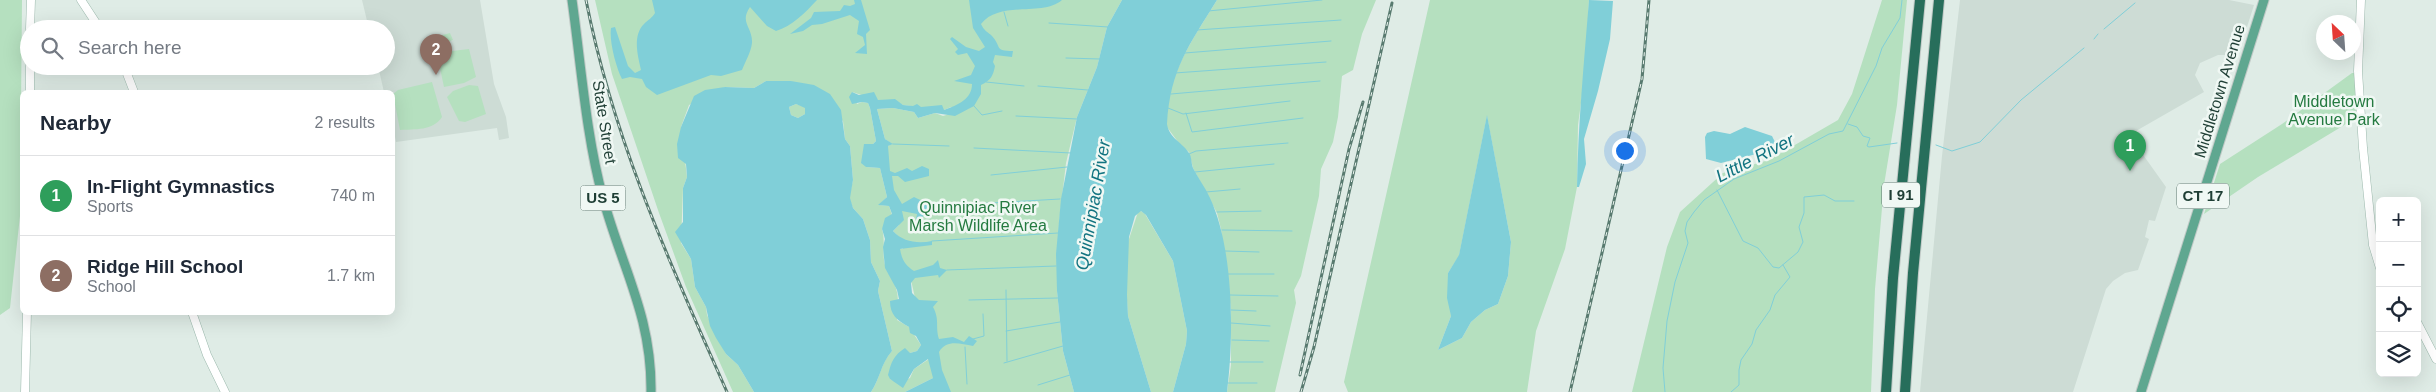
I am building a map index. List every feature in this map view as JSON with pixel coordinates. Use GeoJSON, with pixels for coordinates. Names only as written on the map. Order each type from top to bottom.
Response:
{"type":"FeatureCollection","features":[{"type":"Feature","properties":{"kind":"highway","name":"I 91"},"geometry":{"type":"LineString","coordinates":[[1886,392],[1893,278],[1920,0]]}},
{"type":"Feature","properties":{"kind":"highway","name":"I 91"},"geometry":{"type":"LineString","coordinates":[[1905,392],[1913,273],[1940,0]]}},
{"type":"Feature","properties":{"kind":"main road"},"geometry":{"type":"LineString","coordinates":[[30,0],[30,20]]}},
{"type":"Feature","properties":{"kind":"main road"},"geometry":{"type":"LineString","coordinates":[[81,0],[94,20]]}},
{"type":"Feature","properties":{"kind":"main road","name":"State Street"},"geometry":{"type":"LineString","coordinates":[[572,0],[598,176],[603,199],[641,308],[648,344],[651,392]]}},
{"type":"Feature","properties":{"kind":"main road","name":"Middletown Avenue"},"geometry":{"type":"LineString","coordinates":[[2141,392],[2264,0]]}},
{"type":"Feature","properties":{"kind":"main road"},"geometry":{"type":"LineString","coordinates":[[2361,0],[2358,71],[2363,148],[2373,245],[2376,255]]}},
{"type":"Feature","properties":{"kind":"main road"},"geometry":{"type":"LineString","coordinates":[[30,75],[30,90]]}},
{"type":"Feature","properties":{"kind":"main road"},"geometry":{"type":"LineString","coordinates":[[127,75],[133,90]]}},
{"type":"Feature","properties":{"kind":"main road"},"geometry":{"type":"LineString","coordinates":[[25,392],[27,315]]}},
{"type":"Feature","properties":{"kind":"main road"},"geometry":{"type":"LineString","coordinates":[[193,315],[206,355],[225,392]]}},
{"type":"Feature","properties":{"kind":"main road"},"geometry":{"type":"LineString","coordinates":[[2421,330],[2436,358]]}},
{"type":"Feature","properties":{"kind":"shaded area"},"geometry":{"type":"Polygon","coordinates":[[[362,0],[480,0],[494,84],[506,117],[509,138],[499,140],[497,128],[396,142],[395,90],[384,90],[380,75],[395,75],[395,20],[367,20],[362,0]]]}},
{"type":"Feature","properties":{"kind":"shaded area"},"geometry":{"type":"Polygon","coordinates":[[[1960,0],[2229,0],[2254,5],[2239,52],[2235,55],[2218,55],[2200,63],[2195,75],[2204,92],[2129,135],[2166,187],[2155,221],[2149,220],[2145,237],[2149,239],[2138,270],[2125,273],[2113,281],[2106,289],[2073,392],[1920,392],[1942,156],[1960,0]]]}},
{"type":"Feature","properties":{"kind":"green space"},"geometry":{"type":"Polygon","coordinates":[[[0,0],[22,0],[22,20],[20,20],[20,216],[10,308],[0,315],[0,0]]]}},
{"type":"Feature","properties":{"kind":"green space","name":"Quinnipiac River Marsh Wildlife Area"},"geometry":{"type":"Polygon","coordinates":[[[595,0],[1122,0],[1107,27],[1097,67],[1077,117],[1066,163],[1059,223],[1057,291],[1063,351],[1074,392],[938,392],[933,378],[905,392],[871,392],[885,360],[892,351],[878,291],[880,281],[871,262],[870,240],[863,219],[853,208],[849,198],[853,180],[850,146],[845,139],[843,121],[791,81],[766,81],[754,88],[725,87],[689,105],[681,127],[687,177],[683,188],[681,243],[691,259],[695,287],[706,307],[707,315],[726,354],[738,365],[754,392],[733,392],[686,287],[612,74],[595,0]],[[852,92],[857,104],[862,102],[868,103],[870,108],[876,141],[873,144],[866,167],[880,168],[887,197],[879,205],[889,206],[892,215],[882,229],[885,263],[898,296],[897,320],[909,327],[921,345],[917,351],[910,353],[890,379],[898,383],[910,378],[914,369],[929,359],[908,267],[903,262],[899,249],[903,249],[900,238],[893,231],[899,225],[886,166],[888,165],[888,146],[892,144],[885,139],[877,109],[893,108],[914,112],[918,118],[935,113],[943,116],[969,108],[951,107],[944,110],[903,105],[893,100],[878,100],[852,92]]]}},
{"type":"Feature","properties":{"kind":"green space"},"geometry":{"type":"Polygon","coordinates":[[[1217,0],[1376,0],[1362,34],[1353,70],[1342,76],[1338,117],[1333,142],[1321,169],[1319,196],[1301,276],[1294,290],[1296,303],[1275,392],[1227,392],[1231,365],[1231,310],[1221,229],[1217,213],[1193,168],[1189,152],[1181,146],[1167,127],[1167,109],[1175,76],[1190,44],[1217,0]]]}},
{"type":"Feature","properties":{"kind":"green space"},"geometry":{"type":"Polygon","coordinates":[[[1430,0],[1589,0],[1585,73],[1578,125],[1577,187],[1565,249],[1536,331],[1527,392],[1348,392],[1344,382],[1430,0]],[[1487,116],[1459,256],[1448,273],[1451,316],[1438,350],[1462,338],[1471,322],[1485,310],[1498,304],[1508,276],[1511,242],[1487,116]]]}},
{"type":"Feature","properties":{"kind":"green space"},"geometry":{"type":"Polygon","coordinates":[[[1882,0],[1907,0],[1897,105],[1884,185],[1875,289],[1871,392],[1632,392],[1667,247],[1680,212],[1723,173],[1769,160],[1838,120],[1852,94],[1882,0]]]}},
{"type":"Feature","properties":{"kind":"green space"},"geometry":{"type":"Polygon","coordinates":[[[450,33],[453,40],[430,47],[428,39],[450,33]]]}},
{"type":"Feature","properties":{"kind":"green space"},"geometry":{"type":"Polygon","coordinates":[[[469,49],[476,77],[464,83],[444,87],[438,59],[444,52],[469,49]]]}},
{"type":"Feature","properties":{"kind":"green space","name":"Middletown Avenue Park"},"geometry":{"type":"Polygon","coordinates":[[[2352,73],[2355,73],[2356,118],[2258,177],[2204,214],[2220,164],[2282,124],[2352,73]]]}},
{"type":"Feature","properties":{"kind":"green space"},"geometry":{"type":"Polygon","coordinates":[[[432,82],[442,117],[438,122],[429,127],[400,130],[395,104],[395,92],[432,82]]]}},
{"type":"Feature","properties":{"kind":"green space"},"geometry":{"type":"Polygon","coordinates":[[[469,85],[478,86],[486,114],[465,122],[459,121],[447,97],[453,91],[469,85]]]}},
{"type":"Feature","properties":{"kind":"green space"},"geometry":{"type":"Polygon","coordinates":[[[796,104],[805,107],[805,114],[798,118],[791,115],[789,107],[796,104]]]}},
{"type":"Feature","properties":{"kind":"green space"},"geometry":{"type":"Polygon","coordinates":[[[1141,211],[1145,214],[1173,261],[1187,331],[1186,344],[1173,392],[1151,392],[1128,316],[1126,284],[1128,242],[1138,212],[1141,211]]]}},
{"type":"Feature","properties":{"kind":"water"},"geometry":{"type":"Polygon","coordinates":[[[652,0],[817,0],[793,22],[776,31],[767,26],[750,7],[747,12],[746,21],[751,33],[752,43],[742,70],[721,76],[711,75],[657,95],[646,87],[642,79],[630,77],[622,79],[617,68],[611,40],[611,28],[615,27],[628,66],[635,73],[641,70],[637,52],[637,40],[640,29],[655,13],[652,0]]]}},
{"type":"Feature","properties":{"kind":"water"},"geometry":{"type":"Polygon","coordinates":[[[854,0],[861,0],[870,30],[866,34],[867,54],[855,53],[865,45],[863,37],[857,34],[859,21],[850,15],[822,24],[812,25],[803,31],[790,34],[811,18],[814,12],[840,11],[844,5],[850,6],[855,4],[854,0]]]}},
{"type":"Feature","properties":{"kind":"water"},"geometry":{"type":"Polygon","coordinates":[[[969,0],[1062,0],[1044,8],[1010,10],[999,13],[989,17],[981,24],[995,40],[999,48],[1013,51],[1012,57],[995,55],[993,62],[995,66],[992,75],[981,85],[981,94],[974,106],[955,116],[935,113],[918,118],[914,112],[893,108],[877,109],[885,139],[893,144],[888,146],[890,171],[895,173],[907,168],[912,171],[922,166],[929,169],[929,176],[905,182],[898,176],[892,176],[894,190],[902,204],[914,197],[931,204],[949,207],[932,208],[922,217],[924,224],[916,219],[917,214],[902,211],[904,220],[893,231],[901,238],[911,241],[932,241],[932,245],[900,249],[904,262],[911,269],[914,271],[933,265],[938,260],[940,268],[947,270],[939,278],[938,275],[915,278],[911,283],[912,293],[919,300],[938,301],[933,307],[939,339],[953,337],[964,342],[969,336],[977,341],[973,346],[946,345],[939,352],[942,370],[951,392],[905,392],[933,378],[928,359],[914,369],[903,388],[890,379],[888,375],[898,353],[905,348],[910,353],[917,351],[921,345],[916,336],[910,333],[909,327],[898,319],[891,310],[890,301],[899,299],[897,290],[885,268],[883,247],[885,239],[882,229],[885,218],[892,214],[889,206],[878,205],[887,197],[880,168],[866,167],[861,163],[864,144],[873,144],[876,141],[870,108],[868,103],[852,104],[849,97],[852,92],[859,95],[874,92],[878,100],[895,99],[903,105],[913,106],[917,104],[921,107],[942,105],[944,110],[967,98],[972,84],[954,81],[971,75],[975,66],[967,53],[958,55],[955,52],[958,49],[950,39],[952,37],[966,47],[979,51],[985,47],[973,28],[969,0]]]}},
{"type":"Feature","properties":{"kind":"water","name":"Quinnipiac River"},"geometry":{"type":"Polygon","coordinates":[[[1122,0],[1217,0],[1190,44],[1177,72],[1172,88],[1167,124],[1170,133],[1190,155],[1193,168],[1210,198],[1224,242],[1228,267],[1231,320],[1227,392],[1173,392],[1186,344],[1187,331],[1173,261],[1146,215],[1141,211],[1135,216],[1129,237],[1128,316],[1151,392],[1074,392],[1063,351],[1057,291],[1056,254],[1061,199],[1077,117],[1097,67],[1107,27],[1122,0]]]}},
{"type":"Feature","properties":{"kind":"water"},"geometry":{"type":"Polygon","coordinates":[[[1589,0],[1613,1],[1610,39],[1584,139],[1586,164],[1579,187],[1577,187],[1580,117],[1589,0]]]}},
{"type":"Feature","properties":{"kind":"water"},"geometry":{"type":"Polygon","coordinates":[[[766,81],[791,81],[814,85],[830,94],[841,110],[845,139],[850,146],[853,180],[850,198],[853,208],[863,219],[870,240],[871,262],[880,281],[878,291],[892,351],[885,361],[871,392],[754,392],[738,365],[726,354],[710,326],[706,307],[695,287],[691,259],[675,232],[683,222],[683,188],[687,177],[686,164],[678,158],[677,144],[681,127],[694,96],[705,90],[725,87],[754,88],[766,81]],[[796,104],[789,107],[791,115],[798,118],[805,114],[805,108],[796,104]]]}},
{"type":"Feature","properties":{"kind":"water"},"geometry":{"type":"Polygon","coordinates":[[[1487,115],[1511,242],[1508,276],[1498,304],[1485,310],[1471,322],[1462,338],[1438,350],[1451,316],[1447,298],[1448,273],[1459,255],[1487,115]]]}},
{"type":"Feature","properties":{"kind":"water"},"geometry":{"type":"Polygon","coordinates":[[[1745,127],[1772,136],[1775,142],[1768,151],[1721,163],[1706,159],[1705,137],[1707,133],[1714,131],[1730,134],[1745,127]]]}},
{"type":"Feature","properties":{"kind":"waterway"},"geometry":{"type":"LineString","coordinates":[[1208,11],[1322,0]]}},
{"type":"Feature","properties":{"kind":"waterway","name":"Little River"},"geometry":{"type":"LineString","coordinates":[[1665,392],[1663,368],[1667,321],[1675,282],[1688,243],[1685,231],[1687,222],[1704,200],[1734,179],[1779,161],[1829,134],[1843,131],[1876,66],[1882,48],[1900,18],[1902,0]]}},
{"type":"Feature","properties":{"kind":"waterway"},"geometry":{"type":"LineString","coordinates":[[2104,29],[2135,3]]}},
{"type":"Feature","properties":{"kind":"waterway"},"geometry":{"type":"LineString","coordinates":[[1004,12],[1008,26]]}},
{"type":"Feature","properties":{"kind":"waterway"},"geometry":{"type":"LineString","coordinates":[[1197,30],[1341,20]]}},
{"type":"Feature","properties":{"kind":"waterway"},"geometry":{"type":"LineString","coordinates":[[1049,23],[1108,27]]}},
{"type":"Feature","properties":{"kind":"waterway"},"geometry":{"type":"LineString","coordinates":[[2094,39],[2098,34]]}},
{"type":"Feature","properties":{"kind":"waterway"},"geometry":{"type":"LineString","coordinates":[[1185,53],[1331,41]]}},
{"type":"Feature","properties":{"kind":"waterway"},"geometry":{"type":"LineString","coordinates":[[1936,145],[1952,151],[1980,142],[2021,100],[2084,48]]}},
{"type":"Feature","properties":{"kind":"waterway"},"geometry":{"type":"LineString","coordinates":[[1066,58],[1100,59]]}},
{"type":"Feature","properties":{"kind":"waterway"},"geometry":{"type":"LineString","coordinates":[[1175,73],[1326,62]]}},
{"type":"Feature","properties":{"kind":"waterway"},"geometry":{"type":"LineString","coordinates":[[1171,94],[1320,81]]}},
{"type":"Feature","properties":{"kind":"waterway"},"geometry":{"type":"LineString","coordinates":[[986,82],[1024,86]]}},
{"type":"Feature","properties":{"kind":"waterway"},"geometry":{"type":"LineString","coordinates":[[1038,86],[1088,90]]}},
{"type":"Feature","properties":{"kind":"waterway"},"geometry":{"type":"LineString","coordinates":[[1168,108],[1183,114],[1290,101]]}},
{"type":"Feature","properties":{"kind":"waterway"},"geometry":{"type":"LineString","coordinates":[[974,106],[982,115],[1002,111]]}},
{"type":"Feature","properties":{"kind":"waterway"},"geometry":{"type":"LineString","coordinates":[[1186,113],[1192,132],[1303,118]]}},
{"type":"Feature","properties":{"kind":"waterway"},"geometry":{"type":"LineString","coordinates":[[1016,116],[1077,119]]}},
{"type":"Feature","properties":{"kind":"waterway"},"geometry":{"type":"LineString","coordinates":[[1848,124],[1857,127],[1863,136],[1870,138],[1867,146],[1869,147],[1897,143]]}},
{"type":"Feature","properties":{"kind":"waterway"},"geometry":{"type":"LineString","coordinates":[[1189,154],[1196,151],[1288,143]]}},
{"type":"Feature","properties":{"kind":"waterway"},"geometry":{"type":"LineString","coordinates":[[893,144],[949,146]]}},
{"type":"Feature","properties":{"kind":"waterway"},"geometry":{"type":"LineString","coordinates":[[974,148],[1071,153]]}},
{"type":"Feature","properties":{"kind":"waterway"},"geometry":{"type":"LineString","coordinates":[[1195,172],[1274,164]]}},
{"type":"Feature","properties":{"kind":"waterway"},"geometry":{"type":"LineString","coordinates":[[991,175],[1067,167]]}},
{"type":"Feature","properties":{"kind":"waterway"},"geometry":{"type":"LineString","coordinates":[[1206,192],[1240,189]]}},
{"type":"Feature","properties":{"kind":"waterway"},"geometry":{"type":"LineString","coordinates":[[1717,190],[1743,241],[1758,248],[1773,267],[1779,268],[1798,252],[1803,242],[1799,227],[1804,213],[1804,197],[1824,195],[1835,201],[1854,201]]}},
{"type":"Feature","properties":{"kind":"waterway"},"geometry":{"type":"LineString","coordinates":[[974,204],[1060,199]]}},
{"type":"Feature","properties":{"kind":"waterway"},"geometry":{"type":"LineString","coordinates":[[1217,212],[1261,211]]}},
{"type":"Feature","properties":{"kind":"waterway"},"geometry":{"type":"LineString","coordinates":[[1222,230],[1292,231]]}},
{"type":"Feature","properties":{"kind":"waterway"},"geometry":{"type":"LineString","coordinates":[[932,241],[1058,233]]}},
{"type":"Feature","properties":{"kind":"waterway"},"geometry":{"type":"LineString","coordinates":[[1225,251],[1259,252]]}},
{"type":"Feature","properties":{"kind":"waterway"},"geometry":{"type":"LineString","coordinates":[[1731,392],[1739,385],[1741,360],[1752,344],[1756,330],[1770,310],[1775,295],[1790,277],[1783,265]]}},
{"type":"Feature","properties":{"kind":"waterway"},"geometry":{"type":"LineString","coordinates":[[947,270],[1056,266]]}},
{"type":"Feature","properties":{"kind":"waterway"},"geometry":{"type":"LineString","coordinates":[[1227,274],[1274,274]]}},
{"type":"Feature","properties":{"kind":"waterway"},"geometry":{"type":"LineString","coordinates":[[1006,290],[1007,361]]}},
{"type":"Feature","properties":{"kind":"waterway"},"geometry":{"type":"LineString","coordinates":[[1229,295],[1278,296]]}},
{"type":"Feature","properties":{"kind":"waterway"},"geometry":{"type":"LineString","coordinates":[[969,300],[1058,298]]}},
{"type":"Feature","properties":{"kind":"waterway"},"geometry":{"type":"LineString","coordinates":[[1231,310],[1256,311]]}},
{"type":"Feature","properties":{"kind":"waterway"},"geometry":{"type":"LineString","coordinates":[[973,339],[984,336],[983,314]]}},
{"type":"Feature","properties":{"kind":"waterway"},"geometry":{"type":"LineString","coordinates":[[1006,331],[1060,322]]}},
{"type":"Feature","properties":{"kind":"waterway"},"geometry":{"type":"LineString","coordinates":[[1231,323],[1270,326]]}},
{"type":"Feature","properties":{"kind":"waterway"},"geometry":{"type":"LineString","coordinates":[[1232,340],[1269,341]]}},
{"type":"Feature","properties":{"kind":"waterway"},"geometry":{"type":"LineString","coordinates":[[1004,363],[1063,346]]}},
{"type":"Feature","properties":{"kind":"waterway"},"geometry":{"type":"LineString","coordinates":[[965,347],[967,384]]}},
{"type":"Feature","properties":{"kind":"waterway"},"geometry":{"type":"LineString","coordinates":[[1229,362],[1263,362]]}},
{"type":"Feature","properties":{"kind":"waterway"},"geometry":{"type":"LineString","coordinates":[[1038,385],[1070,375]]}},
{"type":"Feature","properties":{"kind":"waterway"},"geometry":{"type":"LineString","coordinates":[[1228,383],[1257,383]]}},
{"type":"Feature","properties":{"kind":"railway"},"geometry":{"type":"LineString","coordinates":[[586,0],[612,103],[645,200],[727,392]]}},
{"type":"Feature","properties":{"kind":"railway"},"geometry":{"type":"LineString","coordinates":[[1570,392],[1642,79],[1649,0]]}},
{"type":"Feature","properties":{"kind":"railway"},"geometry":{"type":"LineString","coordinates":[[1301,392],[1314,347],[1392,3]]}},
{"type":"Feature","properties":{"kind":"railway"},"geometry":{"type":"LineString","coordinates":[[1300,375],[1349,149],[1363,102]]}},
{"type":"Feature","properties":{"kind":"place","name":"Ridge Hill School"},"geometry":{"type":"Point","coordinates":[436,75]}},
{"type":"Feature","properties":{"kind":"place","name":"In-Flight Gymnastics"},"geometry":{"type":"Point","coordinates":[2130,171]}}]}
